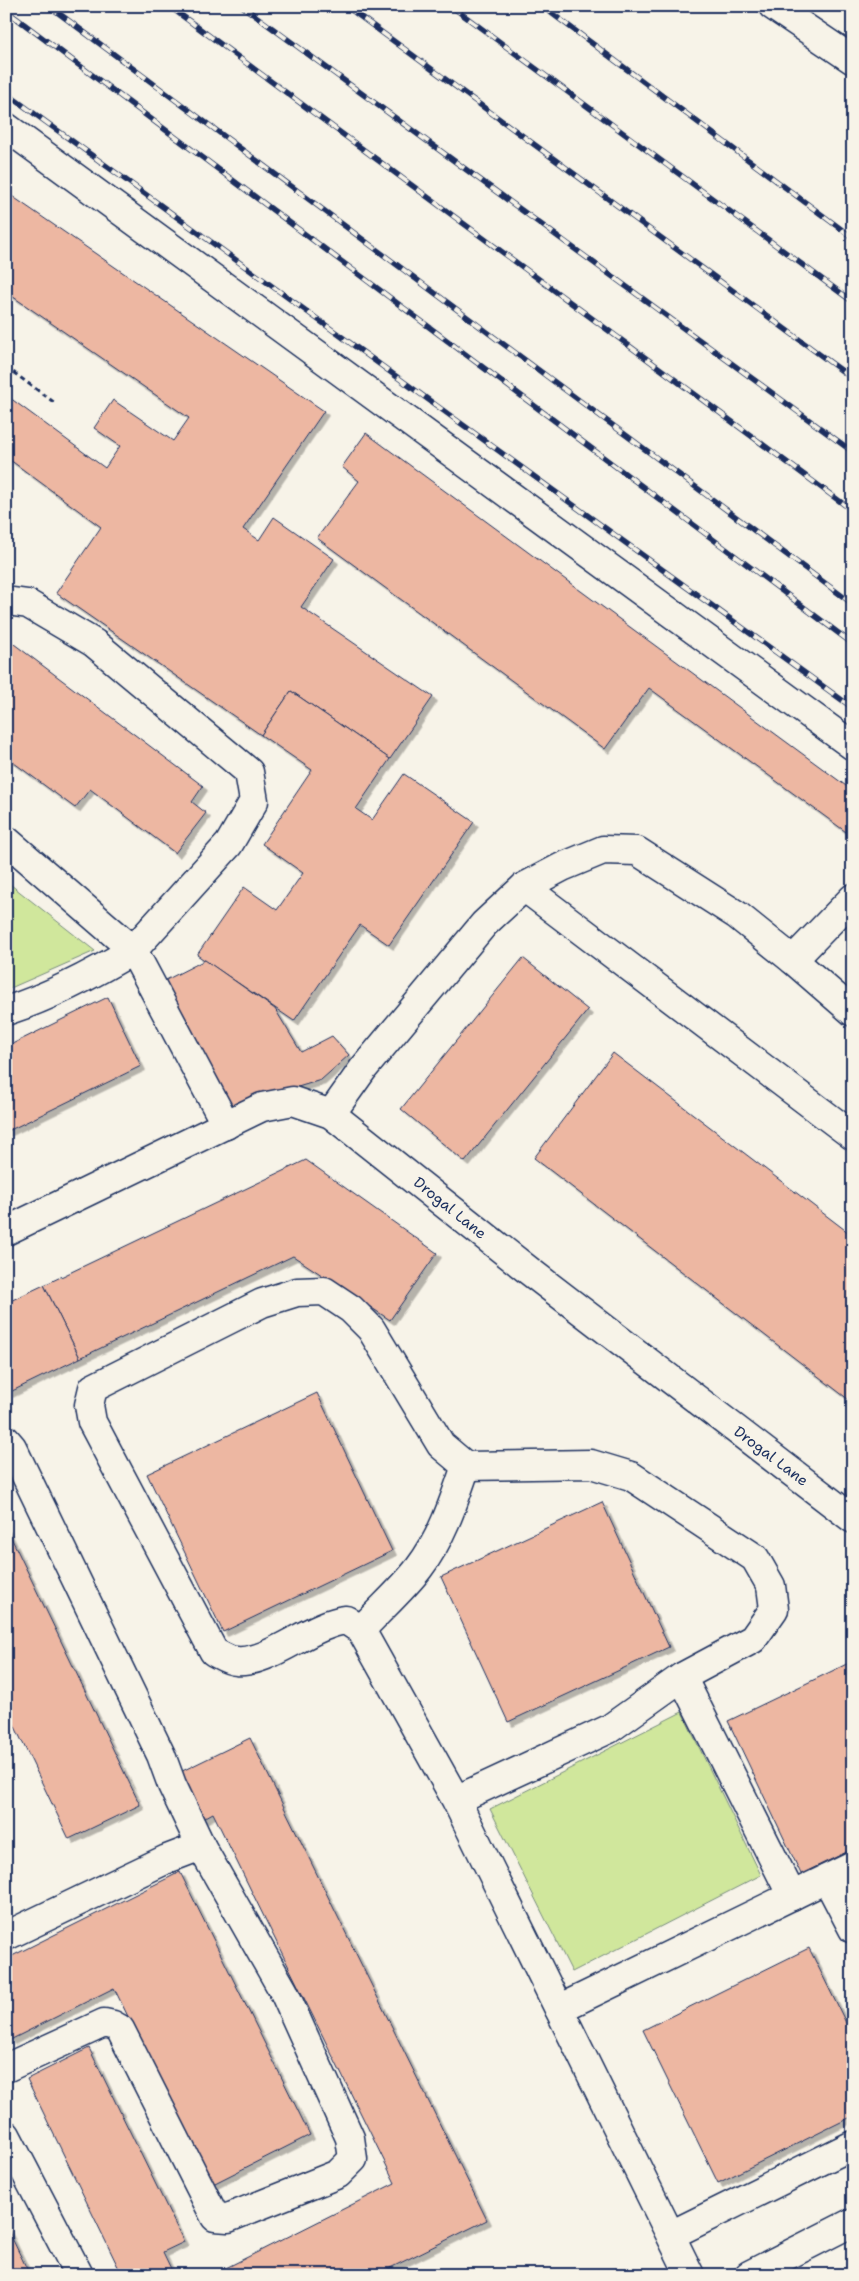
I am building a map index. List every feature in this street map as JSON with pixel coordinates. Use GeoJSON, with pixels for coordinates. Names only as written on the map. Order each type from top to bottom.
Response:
{"type":"FeatureCollection","features":[{"type":"Feature","properties":{"kind":"main road"},"geometry":{"type":"LineString","coordinates":[[772,6],[853,60]]}},
{"type":"Feature","properties":{"kind":"main road"},"geometry":{"type":"LineString","coordinates":[[6,127],[853,746]]}},
{"type":"Feature","properties":{"kind":"main road"},"geometry":{"type":"LineString","coordinates":[[6,600],[28,604],[94,643],[250,772],[254,801],[229,844],[133,950],[100,971],[44,999],[6,1011]]}},
{"type":"Feature","properties":{"kind":"main road"},"geometry":{"type":"LineString","coordinates":[[6,840],[133,950],[226,1125]]}},
{"type":"Feature","properties":{"kind":"main road"},"geometry":{"type":"LineString","coordinates":[[332,1114],[363,1070],[484,924],[524,888],[562,867],[603,850],[637,851],[736,915],[793,960],[853,1012]]}},
{"type":"Feature","properties":{"kind":"main road"},"geometry":{"type":"LineString","coordinates":[[524,888],[853,1136]]}},
{"type":"Feature","properties":{"kind":"main road"},"geometry":{"type":"LineString","coordinates":[[793,960],[853,898]]}},
{"type":"Feature","properties":{"kind":"main road","name":"Drogal Lane"},"geometry":{"type":"LineString","coordinates":[[6,1231],[262,1107],[293,1101],[332,1114],[528,1270],[853,1519]]}},
{"type":"Feature","properties":{"kind":"main road"},"geometry":{"type":"LineString","coordinates":[[456,1800],[609,1729],[682,1677],[752,1639],[774,1609],[771,1586],[755,1558],[631,1476],[591,1464],[466,1466],[441,1445],[371,1329],[351,1309],[324,1291],[296,1292],[262,1303],[93,1388],[88,1405],[92,1422],[214,1652],[235,1661],[260,1657],[332,1621],[346,1620],[361,1630],[456,1800],[690,2275]]}},
{"type":"Feature","properties":{"kind":"main road"},"geometry":{"type":"LineString","coordinates":[[6,1440],[12,1447],[152,1737],[201,1846],[284,1992],[350,2138],[353,2159],[338,2174],[228,2218],[215,2217],[120,2029],[113,2024],[104,2023],[6,2068]]}},
{"type":"Feature","properties":{"kind":"main road"},"geometry":{"type":"LineString","coordinates":[[361,1630],[419,1568],[435,1543],[451,1510],[466,1466]]}},
{"type":"Feature","properties":{"kind":"main road"},"geometry":{"type":"LineString","coordinates":[[682,1677],[792,1896]]}},
{"type":"Feature","properties":{"kind":"main road"},"geometry":{"type":"LineString","coordinates":[[6,1936],[167,1859],[201,1846]]}},
{"type":"Feature","properties":{"kind":"main road"},"geometry":{"type":"LineString","coordinates":[[559,2009],[853,1866]]}},
{"type":"Feature","properties":{"kind":"main road"},"geometry":{"type":"LineString","coordinates":[[827,1879],[853,1929]]}},
{"type":"Feature","properties":{"kind":"main road"},"geometry":{"type":"LineString","coordinates":[[6,2135],[79,2275]]}},
{"type":"Feature","properties":{"kind":"main road"},"geometry":{"type":"LineString","coordinates":[[671,2235],[853,2145]]}},
{"type":"Feature","properties":{"kind":"main road"},"geometry":{"type":"LineString","coordinates":[[749,2275],[853,2222]]}},
{"type":"Feature","properties":{"kind":"path"},"geometry":{"type":"LineString","coordinates":[[6,367],[54,403]]}},
{"type":"Feature","properties":{"kind":"green space"},"geometry":{"type":"Polygon","coordinates":[[[6,881],[95,951],[6,990],[6,881]]]}},
{"type":"Feature","properties":{"kind":"green space"},"geometry":{"type":"Polygon","coordinates":[[[682,1712],[761,1875],[572,1972],[490,1809],[682,1712]]]}},
{"type":"Feature","properties":{"kind":"building"},"geometry":{"type":"Polygon","coordinates":[[[6,192],[324,411],[243,529],[259,540],[274,517],[334,559],[301,607],[433,697],[390,759],[291,691],[261,735],[56,593],[101,527],[6,457],[6,395],[105,468],[120,446],[94,428],[113,400],[173,441],[189,418],[6,292],[6,192]]]}},
{"type":"Feature","properties":{"kind":"building"},"geometry":{"type":"Polygon","coordinates":[[[366,433],[853,791],[853,837],[649,688],[605,749],[317,538],[359,481],[342,467],[366,433]]]}},
{"type":"Feature","properties":{"kind":"building"},"geometry":{"type":"Polygon","coordinates":[[[6,638],[203,786],[192,802],[206,813],[175,853],[90,789],[75,808],[6,757],[6,727],[9,723],[6,720],[6,638]]]}},
{"type":"Feature","properties":{"kind":"building"},"geometry":{"type":"Polygon","coordinates":[[[291,691],[390,759],[356,809],[372,820],[404,774],[474,822],[389,945],[360,925],[294,1021],[197,955],[244,887],[277,910],[303,873],[262,844],[312,770],[261,735],[291,691]]]}},
{"type":"Feature","properties":{"kind":"building"},"geometry":{"type":"Polygon","coordinates":[[[523,958],[588,1010],[465,1162],[401,1109],[523,958]]]}},
{"type":"Feature","properties":{"kind":"building"},"geometry":{"type":"Polygon","coordinates":[[[205,960],[275,1009],[301,1052],[332,1036],[349,1055],[321,1080],[225,1109],[162,982],[205,960]]]}},
{"type":"Feature","properties":{"kind":"building"},"geometry":{"type":"Polygon","coordinates":[[[108,997],[141,1066],[6,1132],[6,1047],[108,997]]]}},
{"type":"Feature","properties":{"kind":"building"},"geometry":{"type":"Polygon","coordinates":[[[613,1053],[853,1236],[853,1403],[534,1158],[613,1053]]]}},
{"type":"Feature","properties":{"kind":"building"},"geometry":{"type":"Polygon","coordinates":[[[306,1160],[437,1253],[390,1320],[293,1256],[80,1358],[44,1285],[306,1160]]]}},
{"type":"Feature","properties":{"kind":"building"},"geometry":{"type":"Polygon","coordinates":[[[44,1285],[80,1358],[6,1394],[6,1303],[44,1285]]]}},
{"type":"Feature","properties":{"kind":"building"},"geometry":{"type":"Polygon","coordinates":[[[317,1393],[392,1551],[223,1632],[147,1474],[317,1393]]]}},
{"type":"Feature","properties":{"kind":"building"},"geometry":{"type":"Polygon","coordinates":[[[602,1502],[669,1647],[508,1722],[441,1577],[602,1502]]]}},
{"type":"Feature","properties":{"kind":"building"},"geometry":{"type":"Polygon","coordinates":[[[6,1527],[140,1805],[69,1839],[6,1708],[6,1527]]]}},
{"type":"Feature","properties":{"kind":"building"},"geometry":{"type":"Polygon","coordinates":[[[853,1661],[853,1849],[801,1874],[728,1721],[853,1661]]]}},
{"type":"Feature","properties":{"kind":"building"},"geometry":{"type":"Polygon","coordinates":[[[250,1738],[487,2220],[376,2275],[212,2275],[395,2183],[213,1813],[195,1823],[172,1776],[250,1738]]]}},
{"type":"Feature","properties":{"kind":"building"},"geometry":{"type":"Polygon","coordinates":[[[180,1872],[310,2135],[211,2185],[114,1988],[10,2040],[6,2031],[6,1959],[180,1872]]]}},
{"type":"Feature","properties":{"kind":"building"},"geometry":{"type":"Polygon","coordinates":[[[809,1948],[853,2037],[853,2116],[718,2183],[643,2030],[809,1948]]]}},
{"type":"Feature","properties":{"kind":"building"},"geometry":{"type":"Polygon","coordinates":[[[89,2048],[184,2242],[163,2252],[174,2275],[122,2275],[27,2079],[89,2048]]]}},
{"type":"Feature","properties":{"kind":"building"},"geometry":{"type":"Polygon","coordinates":[[[6,2226],[30,2275],[6,2275],[6,2226]]]}},
{"type":"Feature","properties":{"kind":"railway"},"geometry":{"type":"LineString","coordinates":[[49,6],[853,604]]}},
{"type":"Feature","properties":{"kind":"railway"},"geometry":{"type":"LineString","coordinates":[[169,6],[853,511]]}},
{"type":"Feature","properties":{"kind":"railway"},"geometry":{"type":"LineString","coordinates":[[242,6],[853,452]]}},
{"type":"Feature","properties":{"kind":"railway"},"geometry":{"type":"LineString","coordinates":[[346,6],[853,379]]}},
{"type":"Feature","properties":{"kind":"railway"},"geometry":{"type":"LineString","coordinates":[[451,6],[853,302]]}},
{"type":"Feature","properties":{"kind":"railway"},"geometry":{"type":"LineString","coordinates":[[542,6],[853,238]]}},
{"type":"Feature","properties":{"kind":"railway"},"geometry":{"type":"LineString","coordinates":[[12,15],[853,644]]}},
{"type":"Feature","properties":{"kind":"railway"},"geometry":{"type":"LineString","coordinates":[[6,93],[853,708]]}}]}
